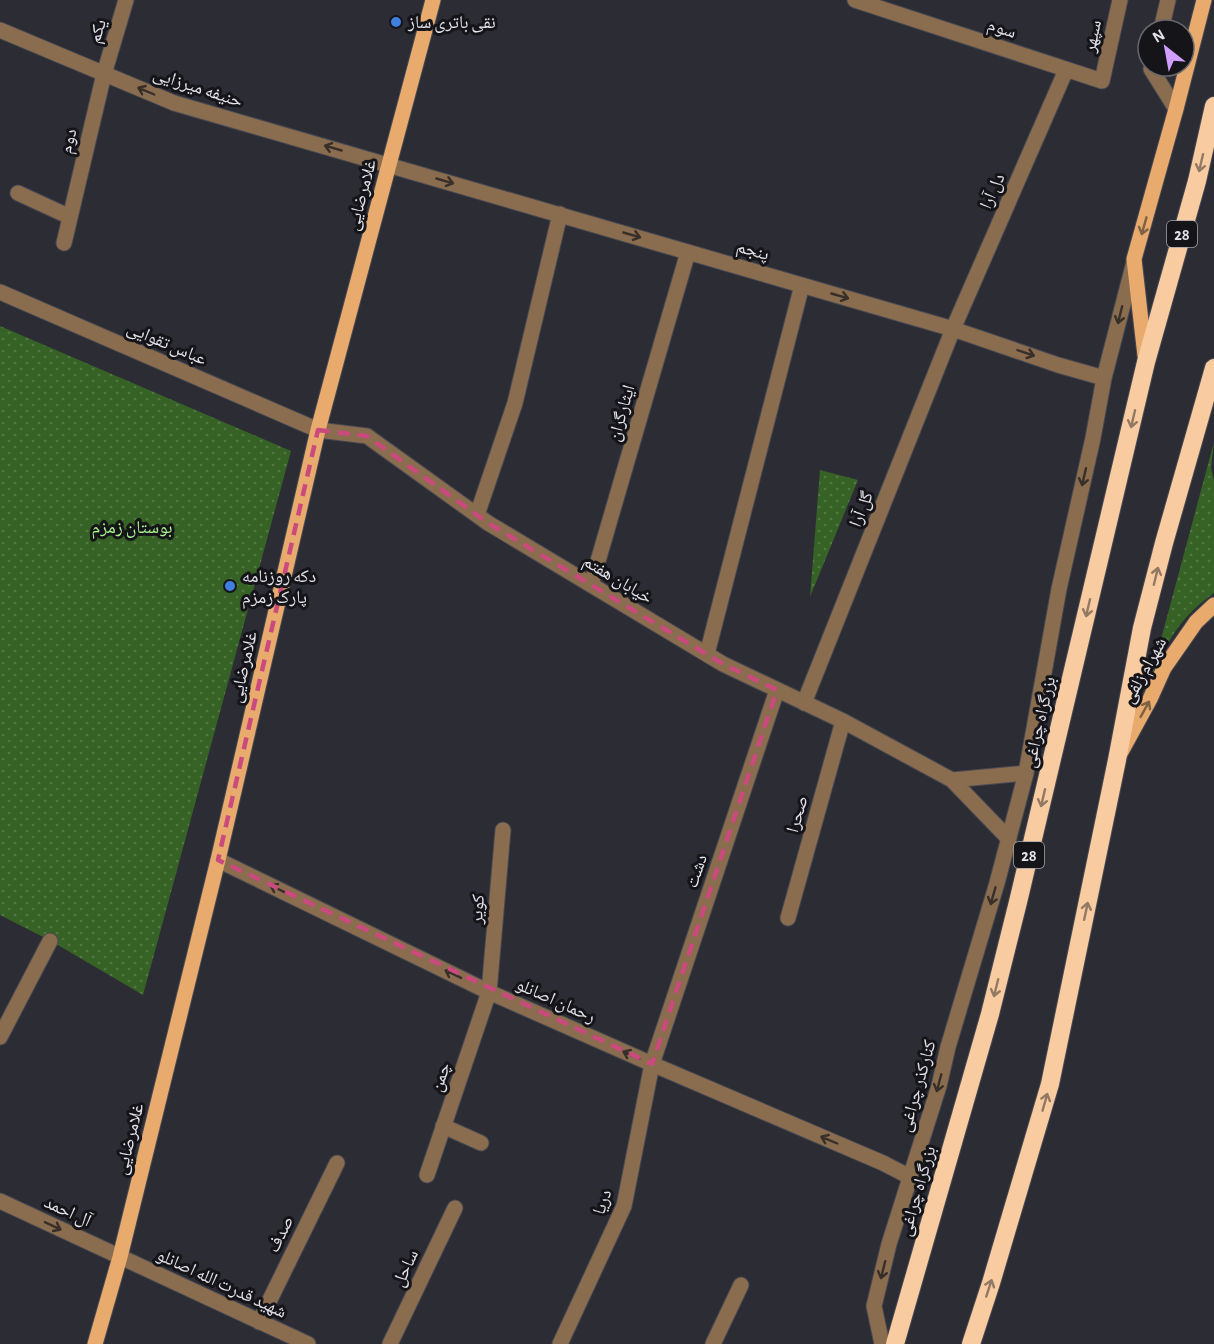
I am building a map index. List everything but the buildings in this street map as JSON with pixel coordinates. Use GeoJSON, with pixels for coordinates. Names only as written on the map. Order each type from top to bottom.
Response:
{"type":"FeatureCollection","features":[{"type":"Feature","properties":{"kind":"highway","name":"بزرگراه چراغی"},"geometry":{"type":"LineString","coordinates":[[895,1344],[990,1014],[1146,362],[1197,181],[1214,106]]}},
{"type":"Feature","properties":{"kind":"highway"},"geometry":{"type":"LineString","coordinates":[[971,1344],[992,1283],[1050,1084],[1143,628],[1164,543],[1213,374]]}},
{"type":"Feature","properties":{"kind":"main road","name":"غلامرضایی"},"geometry":{"type":"LineString","coordinates":[[95,1344],[120,1257],[218,860],[318,430],[434,0]]}},
{"type":"Feature","properties":{"kind":"main road"},"geometry":{"type":"LineString","coordinates":[[1146,362],[1134,259],[1204,0]]}},
{"type":"Feature","properties":{"kind":"main road","name":"شهرام زلفی"},"geometry":{"type":"LineString","coordinates":[[1117,760],[1164,668],[1196,622],[1214,605]]}},
{"type":"Feature","properties":{"kind":"street","name":"یکم"},"geometry":{"type":"LineString","coordinates":[[104,74],[126,0]]}},
{"type":"Feature","properties":{"kind":"street","name":"سوم"},"geometry":{"type":"LineString","coordinates":[[855,0],[1102,81]]}},
{"type":"Feature","properties":{"kind":"street","name":"سپهر"},"geometry":{"type":"LineString","coordinates":[[1102,81],[1120,0]]}},
{"type":"Feature","properties":{"kind":"street"},"geometry":{"type":"LineString","coordinates":[[1164,18],[1168,0]]}},
{"type":"Feature","properties":{"kind":"street","name":"حنیفه میرزایی"},"geometry":{"type":"LineString","coordinates":[[0,30],[174,103],[389,164]]}},
{"type":"Feature","properties":{"kind":"street","name":"دل آرا"},"geometry":{"type":"LineString","coordinates":[[953,328],[1066,70]]}},
{"type":"Feature","properties":{"kind":"street","name":"دوم"},"geometry":{"type":"LineString","coordinates":[[64,243],[104,74]]}},
{"type":"Feature","properties":{"kind":"street"},"geometry":{"type":"LineString","coordinates":[[1157,78],[1176,109]]}},
{"type":"Feature","properties":{"kind":"street","name":"پنجم"},"geometry":{"type":"LineString","coordinates":[[389,164],[953,328],[1104,378]]}},
{"type":"Feature","properties":{"kind":"street"},"geometry":{"type":"LineString","coordinates":[[18,193],[70,217]]}},
{"type":"Feature","properties":{"kind":"street"},"geometry":{"type":"LineString","coordinates":[[477,515],[515,403],[560,214]]}},
{"type":"Feature","properties":{"kind":"street","name":"ایثارگران"},"geometry":{"type":"LineString","coordinates":[[591,585],[688,252]]}},
{"type":"Feature","properties":{"kind":"street","name":"کنارکذر چراغی"},"geometry":{"type":"LineString","coordinates":[[882,1344],[873,1306],[889,1244],[939,1086],[1026,772],[1059,590],[1104,378],[1134,259]]}},
{"type":"Feature","properties":{"kind":"street"},"geometry":{"type":"LineString","coordinates":[[706,654],[802,285]]}},
{"type":"Feature","properties":{"kind":"street","name":"عباس تقوایی"},"geometry":{"type":"LineString","coordinates":[[0,292],[318,430]]}},
{"type":"Feature","properties":{"kind":"street","name":"گل آرا"},"geometry":{"type":"LineString","coordinates":[[804,703],[953,328]]}},
{"type":"Feature","properties":{"kind":"street","name":"خیابان هفتم"},"geometry":{"type":"LineString","coordinates":[[318,430],[367,436],[477,515],[723,664],[843,721],[952,780],[1009,839]]}},
{"type":"Feature","properties":{"kind":"street","name":"دشت"},"geometry":{"type":"LineString","coordinates":[[652,1064],[777,690]]}},
{"type":"Feature","properties":{"kind":"street","name":"صحرا"},"geometry":{"type":"LineString","coordinates":[[788,918],[843,721]]}},
{"type":"Feature","properties":{"kind":"street"},"geometry":{"type":"LineString","coordinates":[[952,780],[1026,772]]}},
{"type":"Feature","properties":{"kind":"street","name":"کویر"},"geometry":{"type":"LineString","coordinates":[[489,992],[503,830]]}},
{"type":"Feature","properties":{"kind":"street","name":"رحمان اصانلو"},"geometry":{"type":"LineString","coordinates":[[218,860],[489,992],[883,1163],[910,1177]]}},
{"type":"Feature","properties":{"kind":"street"},"geometry":{"type":"LineString","coordinates":[[2,1028],[51,941]]}},
{"type":"Feature","properties":{"kind":"street","name":"چمن"},"geometry":{"type":"LineString","coordinates":[[427,1175],[489,992]]}},
{"type":"Feature","properties":{"kind":"street","name":"دریا"},"geometry":{"type":"LineString","coordinates":[[560,1344],[624,1206],[652,1064]]}},
{"type":"Feature","properties":{"kind":"street"},"geometry":{"type":"LineString","coordinates":[[443,1126],[481,1143]]}},
{"type":"Feature","properties":{"kind":"street","name":"صدف"},"geometry":{"type":"LineString","coordinates":[[259,1322],[337,1163]]}},
{"type":"Feature","properties":{"kind":"street","name":"آل احمد"},"geometry":{"type":"LineString","coordinates":[[0,1201],[120,1257]]}},
{"type":"Feature","properties":{"kind":"street","name":"ساحل"},"geometry":{"type":"LineString","coordinates":[[390,1344],[455,1208]]}},
{"type":"Feature","properties":{"kind":"street","name":"شهید قدرت الله اصانلو"},"geometry":{"type":"LineString","coordinates":[[120,1257],[308,1344]]}},
{"type":"Feature","properties":{"kind":"street"},"geometry":{"type":"LineString","coordinates":[[713,1344],[741,1285]]}},
{"type":"Feature","properties":{"kind":"highlighted area"},"geometry":{"type":"Polygon","coordinates":[[[318,430],[367,436],[488,523],[723,664],[777,690],[652,1064],[218,860],[318,430]]]}},
{"type":"Feature","properties":{"kind":"green space","name":"بوستان زمزم"},"geometry":{"type":"Polygon","coordinates":[[[0,326],[291,451],[143,995],[51,941],[0,915],[0,326]]]}},
{"type":"Feature","properties":{"kind":"green space"},"geometry":{"type":"Polygon","coordinates":[[[1214,442],[1211,468],[1214,480],[1214,593],[1188,615],[1171,638],[1146,695],[1214,442]]]}},
{"type":"Feature","properties":{"kind":"green space"},"geometry":{"type":"Polygon","coordinates":[[[820,470],[858,480],[810,597],[820,470]]]}},
{"type":"Feature","properties":{"kind":"place","name":"نقی باتری ساز"},"geometry":{"type":"Point","coordinates":[396,22]}},
{"type":"Feature","properties":{"kind":"place","name":"دکه روزنامه پارک زمزم"},"geometry":{"type":"Point","coordinates":[230,586]}}]}
